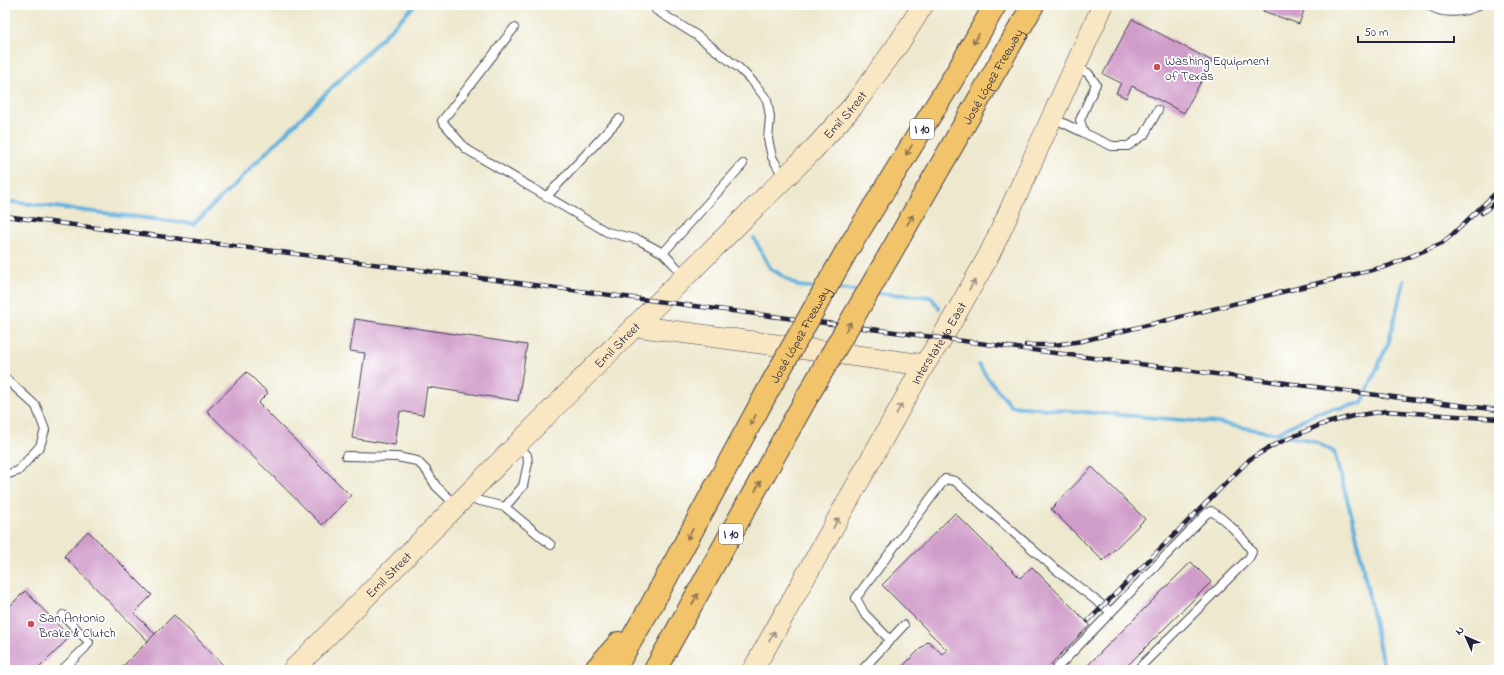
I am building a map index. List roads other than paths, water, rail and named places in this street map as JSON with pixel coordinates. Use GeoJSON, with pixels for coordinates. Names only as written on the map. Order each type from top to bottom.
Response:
{"type":"FeatureCollection","features":[{"type":"Feature","properties":{"kind":"highway","name":"José López Freeway"},"geometry":{"type":"LineString","coordinates":[[614,670],[846,252],[960,67],[995,5]]}},
{"type":"Feature","properties":{"kind":"highway","name":"José López Freeway"},"geometry":{"type":"LineString","coordinates":[[655,670],[807,397],[1033,5]]}},
{"type":"Feature","properties":{"kind":"highway"},"geometry":{"type":"LineString","coordinates":[[595,670],[652,604]]}},
{"type":"Feature","properties":{"kind":"highway"},"geometry":{"type":"LineString","coordinates":[[664,670],[679,629]]}},
{"type":"Feature","properties":{"kind":"main road","name":"Emil Street"},"geometry":{"type":"LineString","coordinates":[[293,670],[679,282],[813,150],[853,106],[899,43],[923,5]]}},
{"type":"Feature","properties":{"kind":"main road","name":"Interstate 10 East"},"geometry":{"type":"LineString","coordinates":[[753,670],[924,365],[942,338],[987,258],[1103,5]]}},
{"type":"Feature","properties":{"kind":"main road"},"geometry":{"type":"LineString","coordinates":[[679,282],[669,302],[669,311],[673,321],[684,333]]}},
{"type":"Feature","properties":{"kind":"main road"},"geometry":{"type":"LineString","coordinates":[[635,326],[924,365]]}},
{"type":"Feature","properties":{"kind":"lane"},"geometry":{"type":"LineString","coordinates":[[1429,5],[1433,8],[1446,12],[1472,9],[1479,5]]}},
{"type":"Feature","properties":{"kind":"lane"},"geometry":{"type":"LineString","coordinates":[[656,10],[696,35],[739,68],[767,100],[770,117],[768,139],[772,157],[784,178]]}},
{"type":"Feature","properties":{"kind":"lane"},"geometry":{"type":"LineString","coordinates":[[514,28],[442,121],[466,149],[608,232],[638,240],[663,253],[679,282]]}},
{"type":"Feature","properties":{"kind":"lane"},"geometry":{"type":"LineString","coordinates":[[1075,66],[1088,73],[1096,84],[1080,120],[1084,133]]}},
{"type":"Feature","properties":{"kind":"lane"},"geometry":{"type":"LineString","coordinates":[[1052,118],[1112,146],[1128,146],[1144,135],[1158,110]]}},
{"type":"Feature","properties":{"kind":"lane"},"geometry":{"type":"LineString","coordinates":[[547,196],[619,119]]}},
{"type":"Feature","properties":{"kind":"lane"},"geometry":{"type":"LineString","coordinates":[[663,253],[743,164]]}},
{"type":"Feature","properties":{"kind":"lane"},"geometry":{"type":"LineString","coordinates":[[5,378],[36,406],[44,430],[40,446],[18,471],[5,475]]}},
{"type":"Feature","properties":{"kind":"lane"},"geometry":{"type":"LineString","coordinates":[[505,507],[523,486],[528,463],[527,455],[517,445]]}},
{"type":"Feature","properties":{"kind":"lane"},"geometry":{"type":"LineString","coordinates":[[346,456],[397,457],[417,461],[426,470],[436,486],[461,501],[505,507],[551,545]]}},
{"type":"Feature","properties":{"kind":"lane"},"geometry":{"type":"LineString","coordinates":[[890,640],[864,613],[856,598],[945,479],[955,481],[1054,568],[1111,612]]}},
{"type":"Feature","properties":{"kind":"lane"},"geometry":{"type":"LineString","coordinates":[[1055,670],[1206,514],[1211,511],[1218,515],[1239,534],[1252,552],[1249,558],[1137,670]]}},
{"type":"Feature","properties":{"kind":"lane"},"geometry":{"type":"LineString","coordinates":[[62,670],[85,648],[89,642],[63,615]]}},
{"type":"Feature","properties":{"kind":"lane"},"geometry":{"type":"LineString","coordinates":[[862,670],[904,625]]}},
{"type":"Feature","properties":{"kind":"waterway"},"geometry":{"type":"LineString","coordinates":[[5,201],[194,224],[415,5]]}},
{"type":"Feature","properties":{"kind":"waterway"},"geometry":{"type":"LineString","coordinates":[[754,238],[770,268],[798,286],[818,288]]}},
{"type":"Feature","properties":{"kind":"waterway"},"geometry":{"type":"LineString","coordinates":[[1277,433],[1316,413],[1362,403],[1389,341],[1404,281]]}},
{"type":"Feature","properties":{"kind":"waterway"},"geometry":{"type":"LineString","coordinates":[[833,289],[860,291]]}},
{"type":"Feature","properties":{"kind":"waterway"},"geometry":{"type":"LineString","coordinates":[[875,293],[931,297],[939,308]]}},
{"type":"Feature","properties":{"kind":"waterway"},"geometry":{"type":"LineString","coordinates":[[979,365],[1011,406],[1219,423],[1314,441],[1334,452],[1354,524],[1384,670]]}},
{"type":"Feature","properties":{"kind":"railway"},"geometry":{"type":"LineString","coordinates":[[1026,345],[1054,345],[1082,341],[1388,266],[1442,243],[1499,190]]}},
{"type":"Feature","properties":{"kind":"railway"},"geometry":{"type":"LineString","coordinates":[[1482,213],[1499,200]]}},
{"type":"Feature","properties":{"kind":"railway"},"geometry":{"type":"LineString","coordinates":[[5,216],[1499,410]]}},
{"type":"Feature","properties":{"kind":"railway"},"geometry":{"type":"LineString","coordinates":[[1088,621],[1250,459],[1276,444],[1320,425],[1353,416],[1386,411],[1499,419]]}},
{"type":"Feature","properties":{"kind":"place","name":"Washing Equipment of Texas"},"geometry":{"type":"Point","coordinates":[1157,67]}},
{"type":"Feature","properties":{"kind":"place","name":"San Antonio Brake & Clutch"},"geometry":{"type":"Point","coordinates":[31,624]}}]}
